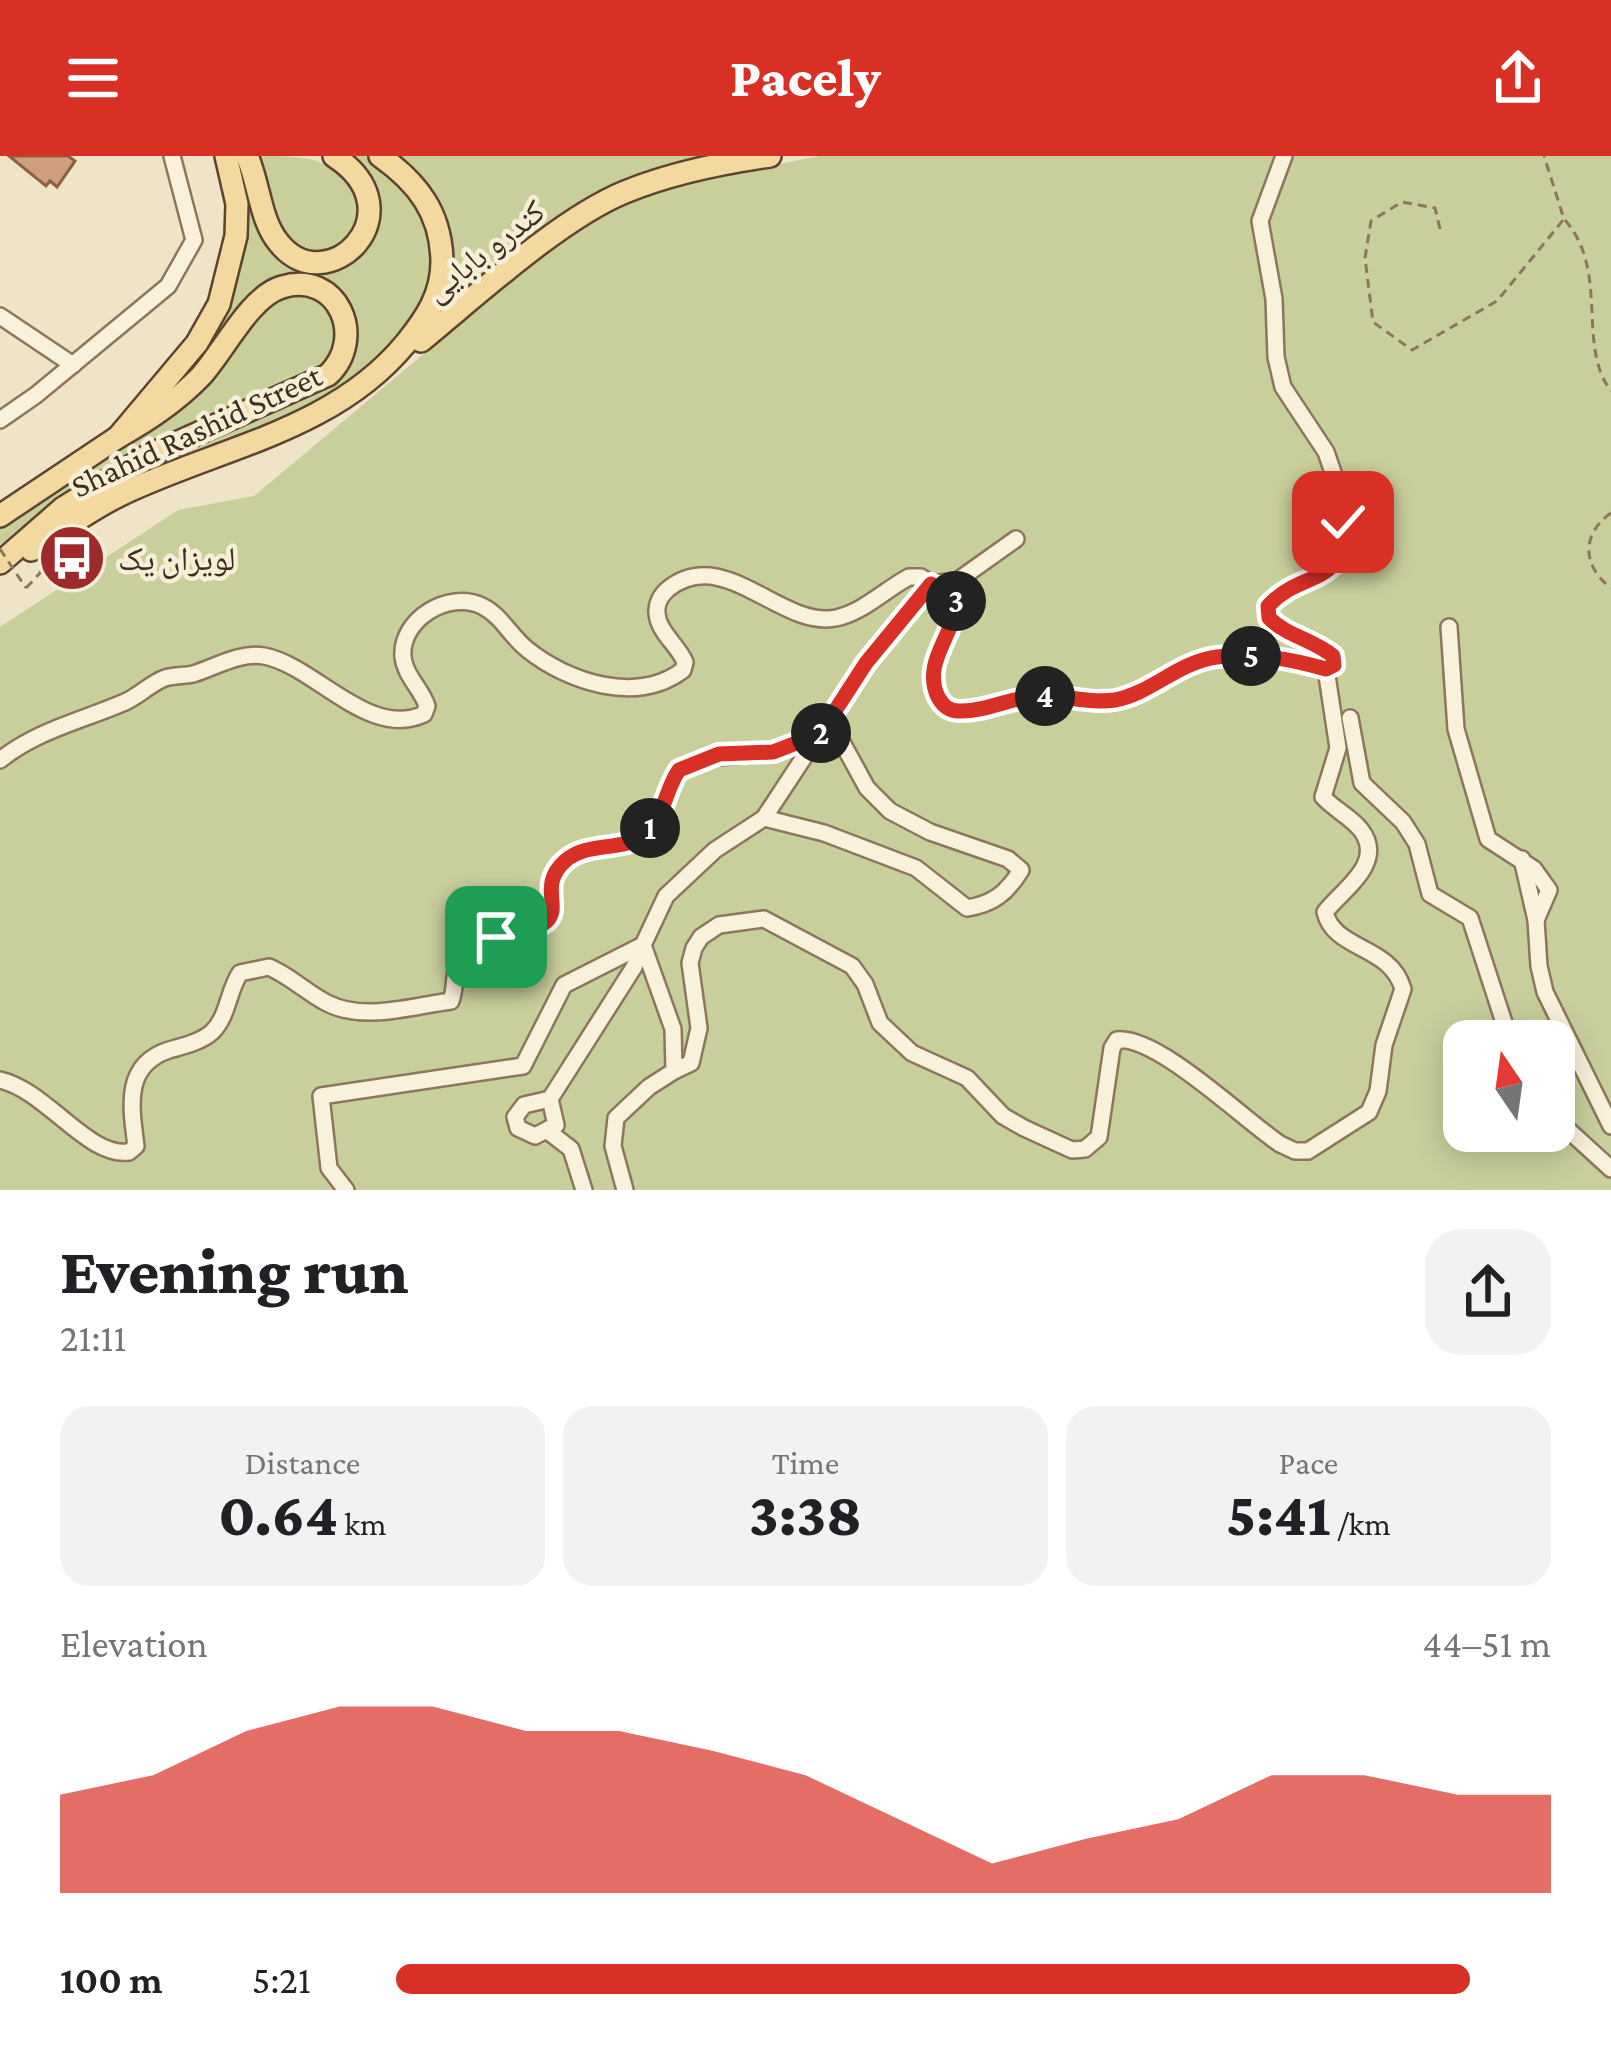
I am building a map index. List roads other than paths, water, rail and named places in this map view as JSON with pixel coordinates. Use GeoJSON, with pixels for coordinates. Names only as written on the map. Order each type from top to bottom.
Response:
{"type":"FeatureCollection","features":[{"type":"Feature","properties":{"kind":"main road","name":"Shahid Rashid Street"},"geometry":{"type":"LineString","coordinates":[[0,516],[118,437],[144,402],[184,362],[219,304],[232,262],[237,220],[226,156]]}},
{"type":"Feature","properties":{"kind":"main road"},"geometry":{"type":"LineString","coordinates":[[247,156],[277,242],[309,262],[338,259],[358,245],[367,229],[371,212],[364,184],[334,156]]}},
{"type":"Feature","properties":{"kind":"main road","name":"Shahid Rashid Street"},"geometry":{"type":"LineString","coordinates":[[0,566],[118,496],[326,412],[383,371],[431,312],[442,273],[441,236],[426,196],[380,156]]}},
{"type":"Feature","properties":{"kind":"main road","name":"کندرو بابایی"},"geometry":{"type":"LineString","coordinates":[[383,371],[605,201],[704,166],[770,156]]}},
{"type":"Feature","properties":{"kind":"main road"},"geometry":{"type":"LineString","coordinates":[[0,566],[62,508],[147,456],[328,375],[347,344],[343,312],[325,291],[306,285],[268,292],[186,391],[155,417],[118,437]]}},
{"type":"Feature","properties":{"kind":"street"},"geometry":{"type":"LineString","coordinates":[[0,420],[168,286],[194,240],[172,156]]}},
{"type":"Feature","properties":{"kind":"street"},"geometry":{"type":"LineString","coordinates":[[0,760],[40,734],[134,699],[165,679],[250,655],[290,665],[328,691],[372,712],[398,720],[415,718],[427,706],[404,664],[406,637],[427,612],[458,601],[487,608],[525,648],[571,678],[609,686],[659,681],[682,670],[685,662],[660,625],[656,610],[670,587],[686,580],[727,580],[810,617],[835,619],[910,577],[921,578],[956,600],[939,647],[934,678],[940,702],[949,710],[963,712],[1042,695],[1114,700],[1193,662],[1218,656],[1279,657],[1326,669],[1334,665],[1333,656],[1269,618],[1268,606],[1277,597],[1337,561],[1344,543],[1336,481],[1326,452],[1283,387],[1276,357],[1274,298],[1261,220],[1283,156]]}},
{"type":"Feature","properties":{"kind":"street"},"geometry":{"type":"LineString","coordinates":[[0,316],[73,364]]}},
{"type":"Feature","properties":{"kind":"street"},"geometry":{"type":"LineString","coordinates":[[550,1100],[524,1105],[514,1117],[518,1128],[535,1136],[556,1125],[550,1100],[634,967],[666,896],[716,850],[764,818],[866,663],[931,584],[957,581],[1016,539]]}},
{"type":"Feature","properties":{"kind":"street"},"geometry":{"type":"LineString","coordinates":[[1449,627],[1456,729],[1487,839],[1522,859],[1545,992],[1611,1126]]}},
{"type":"Feature","properties":{"kind":"street"},"geometry":{"type":"LineString","coordinates":[[625,1190],[613,1146],[616,1118],[649,1087],[691,1064],[698,1041],[690,963],[694,948],[719,925],[764,919],[852,966],[865,984],[880,1023],[912,1053],[967,1078],[1003,1115],[1056,1144],[1084,1149],[1099,1137],[1112,1048],[1124,1038],[1180,1068],[1295,1151],[1322,1145],[1369,1112],[1403,989],[1386,960],[1343,937],[1326,921],[1325,912],[1362,874],[1369,850],[1359,827],[1323,797],[1338,748],[1326,669]]}},
{"type":"Feature","properties":{"kind":"street"},"geometry":{"type":"LineString","coordinates":[[1350,718],[1362,783],[1403,822],[1417,844],[1430,894],[1462,910],[1477,931],[1504,1020]]}},
{"type":"Feature","properties":{"kind":"street"},"geometry":{"type":"LineString","coordinates":[[0,1080],[38,1097],[106,1150],[130,1152],[136,1146],[130,1100],[137,1073],[162,1052],[208,1037],[221,1022],[240,973],[269,967],[347,1010],[368,1012],[451,1001],[454,974],[463,953],[476,942],[544,926],[554,911],[553,883],[564,862],[577,852],[643,836],[657,818],[679,770],[719,754],[773,752],[820,734],[838,735],[866,788],[890,811],[930,832],[1008,859],[1021,870],[1013,884],[985,905],[967,908],[916,868],[810,828],[764,818]]}},
{"type":"Feature","properties":{"kind":"street"},"geometry":{"type":"LineString","coordinates":[[643,945],[673,1029],[674,1071]]}},
{"type":"Feature","properties":{"kind":"street"},"geometry":{"type":"LineString","coordinates":[[346,1190],[328,1168],[321,1096],[523,1066],[564,986],[643,945]]}},
{"type":"Feature","properties":{"kind":"street"},"geometry":{"type":"LineString","coordinates":[[549,1132],[572,1149],[584,1190]]}},
{"type":"Feature","properties":{"kind":"street"},"geometry":{"type":"LineString","coordinates":[[1575,1136],[1611,1169]]}},
{"type":"Feature","properties":{"kind":"place","name":"لویزان یک"},"geometry":{"type":"Point","coordinates":[72,558]}}]}
